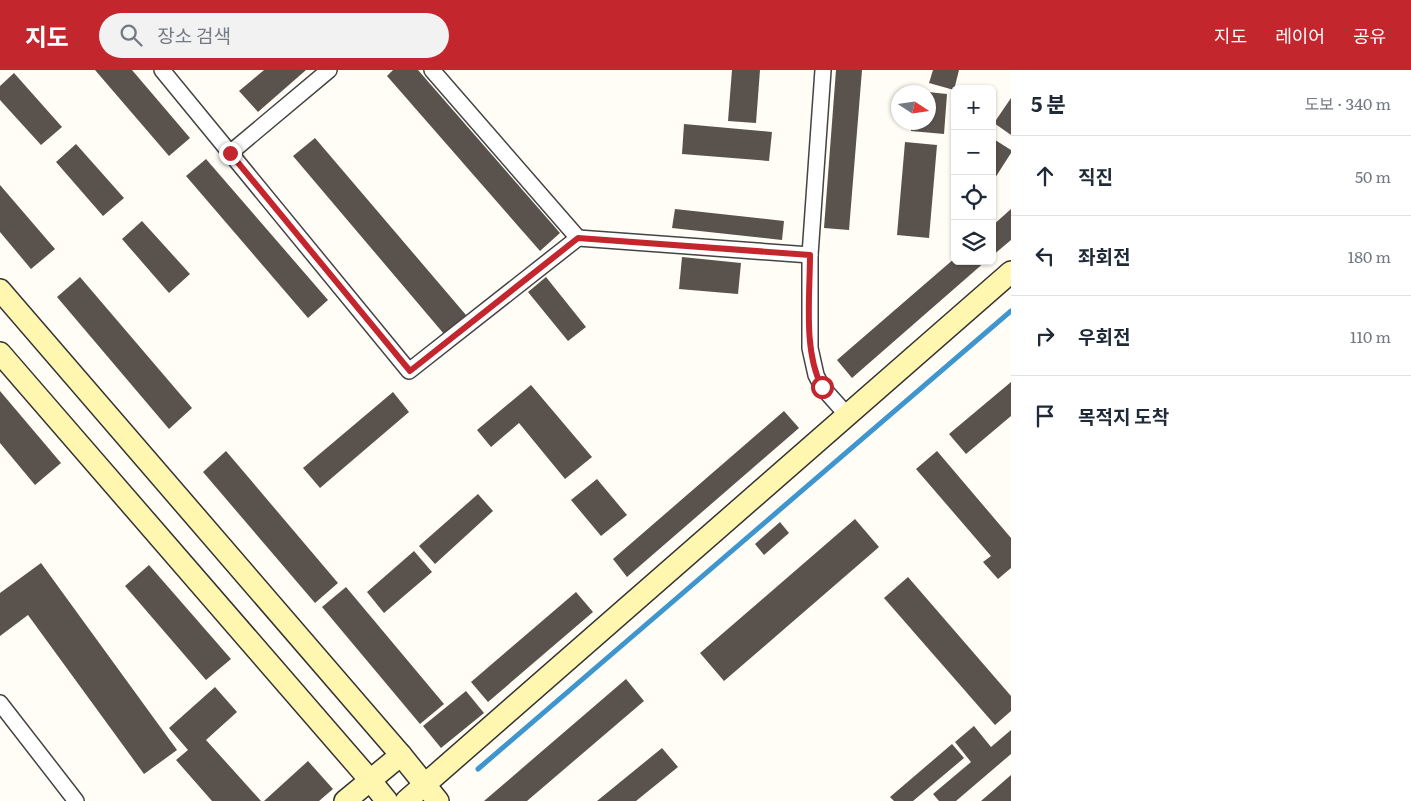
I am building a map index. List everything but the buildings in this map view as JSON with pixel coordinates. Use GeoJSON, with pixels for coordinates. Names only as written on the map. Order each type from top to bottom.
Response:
{"type":"FeatureCollection","features":[{"type":"Feature","properties":{"kind":"main road"},"geometry":{"type":"LineString","coordinates":[[406,801],[1011,272]]}},
{"type":"Feature","properties":{"kind":"main road"},"geometry":{"type":"LineString","coordinates":[[0,290],[401,755],[438,801]]}},
{"type":"Feature","properties":{"kind":"main road"},"geometry":{"type":"LineString","coordinates":[[0,353],[387,801]]}},
{"type":"Feature","properties":{"kind":"main road"},"geometry":{"type":"LineString","coordinates":[[345,801],[401,755]]}},
{"type":"Feature","properties":{"kind":"street"},"geometry":{"type":"LineString","coordinates":[[162,70],[410,371],[578,238],[810,255]]}},
{"type":"Feature","properties":{"kind":"street"},"geometry":{"type":"LineString","coordinates":[[230,153],[329,70]]}},
{"type":"Feature","properties":{"kind":"street"},"geometry":{"type":"LineString","coordinates":[[432,70],[578,238]]}},
{"type":"Feature","properties":{"kind":"street"},"geometry":{"type":"LineString","coordinates":[[823,70],[810,255],[812,360],[822,387],[847,415]]}},
{"type":"Feature","properties":{"kind":"street"},"geometry":{"type":"LineString","coordinates":[[0,703],[76,801]]}},
{"type":"Feature","properties":{"kind":"waterway"},"geometry":{"type":"LineString","coordinates":[[478,769],[1011,311]]}},
{"type":"Feature","properties":{"kind":"route"},"geometry":{"type":"LineString","coordinates":[[230,153],[410,371],[578,238],[810,255],[810,348],[816,375],[822,387]]}}]}
